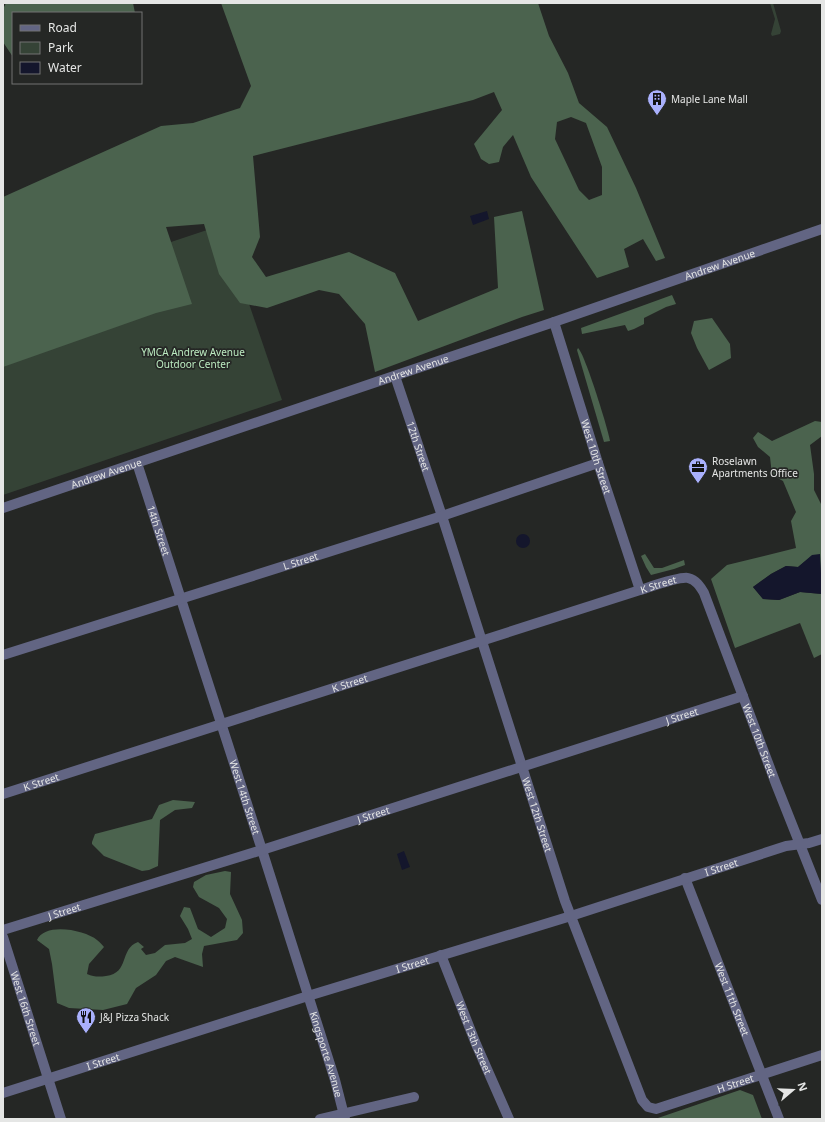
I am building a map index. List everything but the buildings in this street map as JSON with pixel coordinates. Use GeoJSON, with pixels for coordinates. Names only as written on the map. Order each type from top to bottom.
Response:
{"type":"FeatureCollection","features":[{"type":"Feature","properties":{"kind":"street","name":"Andrew Avenue"},"geometry":{"type":"LineString","coordinates":[[3,508],[554,322],[822,229]]}},
{"type":"Feature","properties":{"kind":"street","name":"West 10th Street"},"geometry":{"type":"LineString","coordinates":[[554,322],[640,590]]}},
{"type":"Feature","properties":{"kind":"street","name":"12th Street"},"geometry":{"type":"LineString","coordinates":[[395,376],[442,516]]}},
{"type":"Feature","properties":{"kind":"street","name":"14th Street"},"geometry":{"type":"LineString","coordinates":[[137,463],[180,598]]}},
{"type":"Feature","properties":{"kind":"street","name":"L Street"},"geometry":{"type":"LineString","coordinates":[[3,655],[442,516],[598,463]]}},
{"type":"Feature","properties":{"kind":"street","name":"West 12th Street"},"geometry":{"type":"LineString","coordinates":[[442,516],[570,916],[642,1100],[648,1107]]}},
{"type":"Feature","properties":{"kind":"street","name":"K Street"},"geometry":{"type":"LineString","coordinates":[[3,794],[482,642],[640,590],[680,579],[688,578],[696,582]]}},
{"type":"Feature","properties":{"kind":"street","name":"West 10th Street"},"geometry":{"type":"LineString","coordinates":[[696,582],[704,593],[822,900]]}},
{"type":"Feature","properties":{"kind":"street","name":"West 14th Street"},"geometry":{"type":"LineString","coordinates":[[180,598],[308,996]]}},
{"type":"Feature","properties":{"kind":"street","name":"J Street"},"geometry":{"type":"LineString","coordinates":[[3,930],[262,850],[743,696]]}},
{"type":"Feature","properties":{"kind":"street","name":"I Street"},"geometry":{"type":"LineString","coordinates":[[3,1093],[308,996],[570,916],[786,846],[809,843],[822,839]]}},
{"type":"Feature","properties":{"kind":"street","name":"West 11th Street"},"geometry":{"type":"LineString","coordinates":[[685,878],[779,1119]]}},
{"type":"Feature","properties":{"kind":"street","name":"West 16th Street"},"geometry":{"type":"LineString","coordinates":[[3,937],[61,1119]]}},
{"type":"Feature","properties":{"kind":"street","name":"West 13th Street"},"geometry":{"type":"LineString","coordinates":[[441,955],[476,1044],[509,1119]]}},
{"type":"Feature","properties":{"kind":"street","name":"Kingsporte Avenue"},"geometry":{"type":"LineString","coordinates":[[308,996],[345,1116]]}},
{"type":"Feature","properties":{"kind":"street","name":"H Street"},"geometry":{"type":"LineString","coordinates":[[648,1107],[656,1109],[822,1055]]}},
{"type":"Feature","properties":{"kind":"street"},"geometry":{"type":"LineString","coordinates":[[320,1119],[345,1116],[414,1097]]}},
{"type":"Feature","properties":{"kind":"green space"},"geometry":{"type":"Polygon","coordinates":[[[6,3],[133,3],[135,12],[12,12],[12,56],[3,42],[3,9],[6,3]]]}},
{"type":"Feature","properties":{"kind":"green space"},"geometry":{"type":"Polygon","coordinates":[[[221,3],[538,3],[549,36],[568,73],[579,103],[607,127],[636,188],[665,258],[656,261],[643,239],[624,249],[629,267],[597,278],[531,177],[513,135],[503,147],[499,162],[489,164],[481,159],[474,144],[502,110],[494,92],[473,100],[253,156],[260,237],[252,257],[266,277],[349,252],[395,273],[418,321],[498,288],[494,217],[522,211],[544,310],[375,372],[365,324],[339,294],[319,290],[267,308],[240,303],[219,274],[204,224],[166,227],[192,304],[156,313],[3,367],[3,197],[161,126],[193,123],[240,108],[251,86],[221,3]],[[571,117],[557,122],[555,139],[579,190],[589,200],[602,195],[602,167],[586,123],[571,117]]]}},
{"type":"Feature","properties":{"kind":"green space"},"geometry":{"type":"Polygon","coordinates":[[[770,3],[773,3],[781,31],[780,34],[772,36],[771,34],[775,19],[770,3]]]}},
{"type":"Feature","properties":{"kind":"green space","name":"YMCA Andrew Avenue Outdoor Center"},"geometry":{"type":"Polygon","coordinates":[[[222,225],[282,400],[3,495],[3,354],[132,255],[222,225]]]}},
{"type":"Feature","properties":{"kind":"green space"},"geometry":{"type":"Polygon","coordinates":[[[672,295],[676,304],[666,307],[644,318],[644,324],[634,329],[628,331],[625,325],[582,334],[581,328],[672,295]]]}},
{"type":"Feature","properties":{"kind":"green space"},"geometry":{"type":"Polygon","coordinates":[[[712,318],[730,344],[731,358],[709,370],[691,333],[694,321],[712,318]]]}},
{"type":"Feature","properties":{"kind":"green space"},"geometry":{"type":"Polygon","coordinates":[[[578,348],[591,377],[610,441],[604,442],[577,350],[578,348]]]}},
{"type":"Feature","properties":{"kind":"green space"},"geometry":{"type":"Polygon","coordinates":[[[815,421],[822,422],[822,436],[810,445],[814,474],[814,490],[822,506],[822,576],[820,561],[813,555],[798,567],[786,566],[771,574],[753,587],[763,599],[779,600],[800,592],[822,594],[822,654],[814,658],[800,623],[735,648],[711,579],[727,565],[796,548],[791,521],[796,512],[783,481],[772,475],[770,457],[758,447],[753,438],[758,432],[772,441],[815,421]]]}},
{"type":"Feature","properties":{"kind":"green space"},"geometry":{"type":"Polygon","coordinates":[[[645,554],[654,568],[662,568],[684,560],[685,565],[651,575],[641,556],[645,554]]]}},
{"type":"Feature","properties":{"kind":"green space"},"geometry":{"type":"Polygon","coordinates":[[[173,800],[195,802],[192,808],[175,810],[160,820],[158,866],[142,871],[104,856],[92,844],[95,834],[152,819],[159,805],[173,800]]]}},
{"type":"Feature","properties":{"kind":"green space"},"geometry":{"type":"Polygon","coordinates":[[[225,871],[231,872],[230,894],[242,920],[243,933],[237,940],[204,946],[202,954],[203,967],[175,957],[166,961],[156,975],[136,988],[127,1004],[103,1010],[69,1008],[57,1003],[49,949],[37,940],[41,934],[56,929],[75,931],[91,936],[104,947],[89,964],[87,974],[99,977],[113,974],[122,966],[128,950],[132,945],[138,942],[144,947],[141,949],[146,955],[155,953],[165,945],[185,943],[192,939],[180,916],[184,907],[190,908],[198,929],[211,937],[225,928],[227,919],[219,908],[199,897],[193,887],[194,882],[206,875],[225,871]]]}},
{"type":"Feature","properties":{"kind":"green space"},"geometry":{"type":"Polygon","coordinates":[[[740,1090],[753,1095],[762,1119],[655,1119],[740,1090]]]}},
{"type":"Feature","properties":{"kind":"water"},"geometry":{"type":"Polygon","coordinates":[[[487,211],[489,219],[473,225],[470,216],[487,211]]]}},
{"type":"Feature","properties":{"kind":"water"},"geometry":{"type":"Polygon","coordinates":[[[523,534],[528,536],[530,541],[528,546],[523,548],[518,546],[516,541],[518,536],[523,534]]]}},
{"type":"Feature","properties":{"kind":"water"},"geometry":{"type":"Polygon","coordinates":[[[820,554],[822,594],[800,592],[779,600],[763,599],[753,587],[771,574],[786,566],[798,567],[812,555],[820,554]]]}},
{"type":"Feature","properties":{"kind":"water"},"geometry":{"type":"Polygon","coordinates":[[[404,851],[410,867],[402,870],[397,854],[404,851]]]}},
{"type":"Feature","properties":{"kind":"place","name":"Maple Lane Mall"},"geometry":{"type":"Point","coordinates":[657,116]}},
{"type":"Feature","properties":{"kind":"place","name":"Roselawn Apartments Office"},"geometry":{"type":"Point","coordinates":[698,484]}},
{"type":"Feature","properties":{"kind":"place","name":"J&J Pizza Shack"},"geometry":{"type":"Point","coordinates":[86,1034]}}]}
